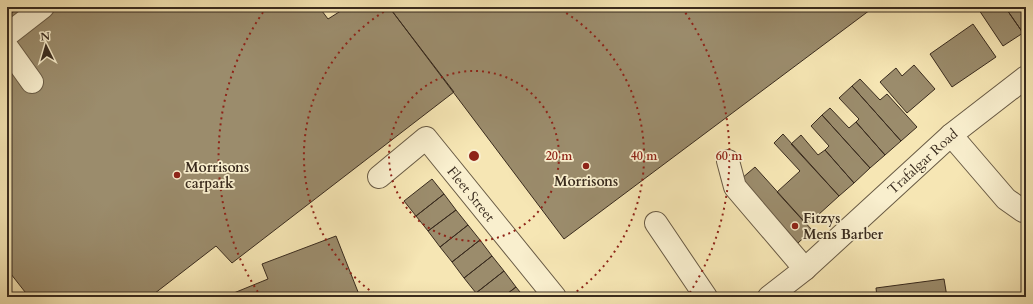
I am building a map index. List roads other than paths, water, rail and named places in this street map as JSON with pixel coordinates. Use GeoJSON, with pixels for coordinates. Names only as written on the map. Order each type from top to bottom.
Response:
{"type":"FeatureCollection","features":[{"type":"Feature","properties":{"kind":"street"},"geometry":{"type":"LineString","coordinates":[[7,35],[43,7]]}},
{"type":"Feature","properties":{"kind":"street"},"geometry":{"type":"LineString","coordinates":[[7,47],[32,82]]}},
{"type":"Feature","properties":{"kind":"street","name":"Trafalgar Road"},"geometry":{"type":"LineString","coordinates":[[769,297],[805,269],[951,135],[1026,77]]}},
{"type":"Feature","properties":{"kind":"street"},"geometry":{"type":"LineString","coordinates":[[951,135],[1006,199],[1023,211],[1026,211]]}},
{"type":"Feature","properties":{"kind":"street","name":"Fleet Street"},"geometry":{"type":"LineString","coordinates":[[379,177],[426,138],[555,297]]}},
{"type":"Feature","properties":{"kind":"street"},"geometry":{"type":"LineString","coordinates":[[728,161],[735,187],[805,269]]}},
{"type":"Feature","properties":{"kind":"street"},"geometry":{"type":"LineString","coordinates":[[656,223],[706,297]]}},
{"type":"Feature","properties":{"kind":"place","name":"Morrisons"},"geometry":{"type":"Point","coordinates":[586,166]}},
{"type":"Feature","properties":{"kind":"place","name":"Morrisons carpark"},"geometry":{"type":"Point","coordinates":[177,175]}},
{"type":"Feature","properties":{"kind":"place","name":"Fitzys Mens Barber"},"geometry":{"type":"Point","coordinates":[795,226]}}]}
